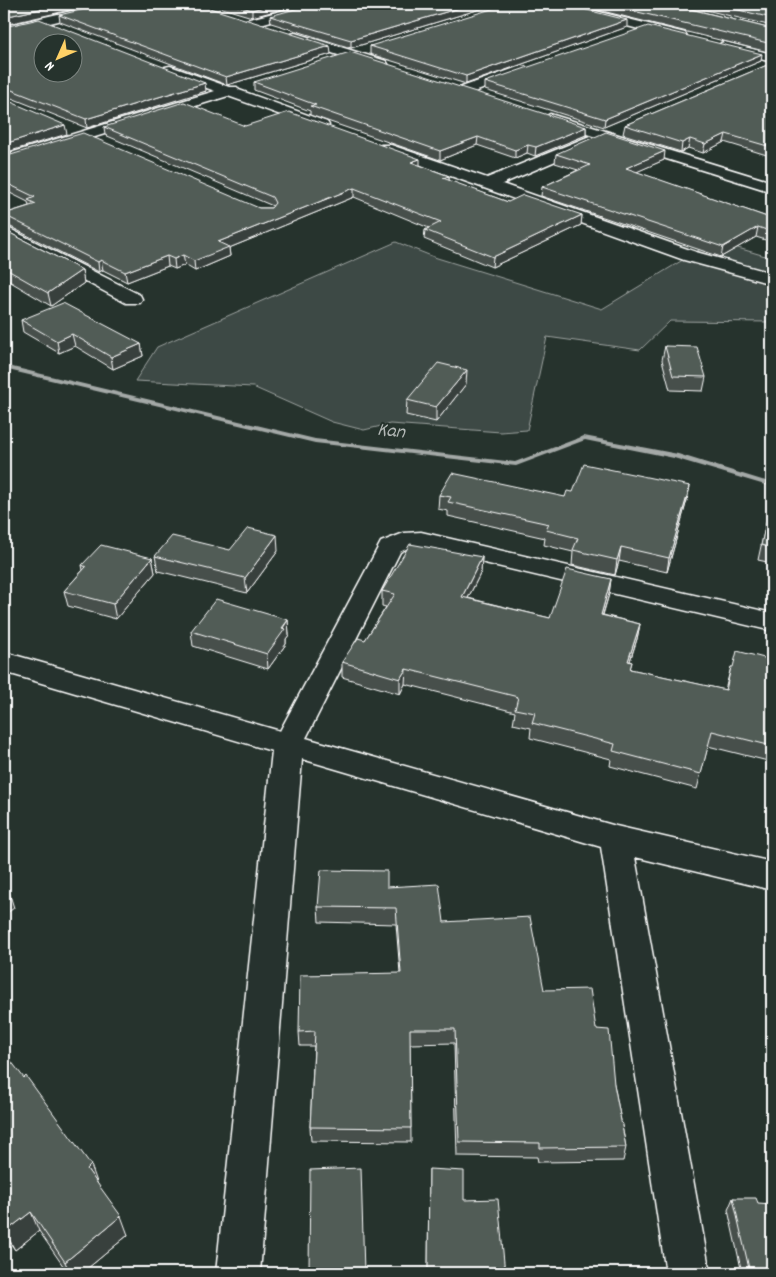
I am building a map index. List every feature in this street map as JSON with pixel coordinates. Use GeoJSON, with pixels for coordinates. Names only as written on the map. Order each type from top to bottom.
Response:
{"type":"FeatureCollection","features":[{"type":"Feature","properties":{"kind":"street"},"geometry":{"type":"LineString","coordinates":[[4,30],[117,4]]}},
{"type":"Feature","properties":{"kind":"street"},"geometry":{"type":"LineString","coordinates":[[250,23],[320,4]]}},
{"type":"Feature","properties":{"kind":"street"},"geometry":{"type":"LineString","coordinates":[[554,4],[691,38]]}},
{"type":"Feature","properties":{"kind":"street"},"geometry":{"type":"LineString","coordinates":[[234,18],[393,68]]}},
{"type":"Feature","properties":{"kind":"street"},"geometry":{"type":"LineString","coordinates":[[42,22],[70,32]]}},
{"type":"Feature","properties":{"kind":"street"},"geometry":{"type":"LineString","coordinates":[[619,36],[646,27]]}},
{"type":"Feature","properties":{"kind":"street"},"geometry":{"type":"LineString","coordinates":[[709,42],[772,58]]}},
{"type":"Feature","properties":{"kind":"street"},"geometry":{"type":"LineString","coordinates":[[330,60],[377,46]]}},
{"type":"Feature","properties":{"kind":"street"},"geometry":{"type":"LineString","coordinates":[[754,71],[772,63]]}},
{"type":"Feature","properties":{"kind":"street"},"geometry":{"type":"LineString","coordinates":[[153,64],[338,131]]}},
{"type":"Feature","properties":{"kind":"street"},"geometry":{"type":"LineString","coordinates":[[482,96],[459,89],[537,65]]}},
{"type":"Feature","properties":{"kind":"street"},"geometry":{"type":"LineString","coordinates":[[4,160],[255,83]]}},
{"type":"Feature","properties":{"kind":"street"},"geometry":{"type":"LineString","coordinates":[[538,114],[768,182]]}},
{"type":"Feature","properties":{"kind":"street"},"geometry":{"type":"LineString","coordinates":[[62,124],[105,142]]}},
{"type":"Feature","properties":{"kind":"street"},"geometry":{"type":"LineString","coordinates":[[487,184],[622,128]]}},
{"type":"Feature","properties":{"kind":"street"},"geometry":{"type":"LineString","coordinates":[[376,145],[690,256],[772,278]]}},
{"type":"Feature","properties":{"kind":"street"},"geometry":{"type":"LineString","coordinates":[[4,231],[133,299]]}},
{"type":"Feature","properties":{"kind":"street"},"geometry":{"type":"LineString","coordinates":[[238,1273],[288,743],[390,547],[404,541],[421,540],[772,622]]}},
{"type":"Feature","properties":{"kind":"street"},"geometry":{"type":"LineString","coordinates":[[4,662],[616,839],[772,876]]}},
{"type":"Feature","properties":{"kind":"street"},"geometry":{"type":"LineString","coordinates":[[616,839],[688,1273]]}},
{"type":"Feature","properties":{"kind":"shaded area"},"geometry":{"type":"Polygon","coordinates":[[[714,241],[772,258],[772,322],[670,321],[640,350],[547,337],[527,430],[501,432],[390,424],[364,430],[332,422],[253,387],[135,381],[157,347],[396,242],[434,257],[602,309],[714,241]]]}},
{"type":"Feature","properties":{"kind":"building"},"geometry":{"type":"Polygon","coordinates":[[[4,4],[62,4],[4,17],[4,4]]]}},
{"type":"Feature","properties":{"kind":"building"},"geometry":{"type":"Polygon","coordinates":[[[107,4],[197,4],[330,46],[226,77],[59,15],[107,4]]]}},
{"type":"Feature","properties":{"kind":"building"},"geometry":{"type":"Polygon","coordinates":[[[232,4],[274,4],[252,10],[232,4]]]}},
{"type":"Feature","properties":{"kind":"building"},"geometry":{"type":"Polygon","coordinates":[[[313,4],[473,4],[351,40],[270,16],[313,4]]]}},
{"type":"Feature","properties":{"kind":"building"},"geometry":{"type":"Polygon","coordinates":[[[508,4],[563,4],[627,20],[466,76],[370,46],[508,4]]]}},
{"type":"Feature","properties":{"kind":"building"},"geometry":{"type":"Polygon","coordinates":[[[604,4],[670,4],[772,29],[772,44],[604,4]]]}},
{"type":"Feature","properties":{"kind":"building"},"geometry":{"type":"Polygon","coordinates":[[[713,4],[772,4],[772,18],[713,4]]]}},
{"type":"Feature","properties":{"kind":"building"},"geometry":{"type":"Polygon","coordinates":[[[39,19],[73,32],[32,32],[32,82],[82,82],[82,36],[205,83],[86,119],[4,87],[4,27],[39,19]]]}},
{"type":"Feature","properties":{"kind":"building"},"geometry":{"type":"Polygon","coordinates":[[[648,26],[762,54],[605,119],[485,82],[648,26]]]}},
{"type":"Feature","properties":{"kind":"building"},"geometry":{"type":"Polygon","coordinates":[[[350,52],[586,127],[536,147],[528,145],[515,150],[478,137],[440,151],[310,106],[316,105],[254,82],[350,52]]]}},
{"type":"Feature","properties":{"kind":"building"},"geometry":{"type":"Polygon","coordinates":[[[772,63],[772,147],[726,134],[705,144],[690,139],[682,143],[625,125],[772,63]]]}},
{"type":"Feature","properties":{"kind":"building"},"geometry":{"type":"Polygon","coordinates":[[[4,99],[65,125],[4,144],[4,99]]]}},
{"type":"Feature","properties":{"kind":"building"},"geometry":{"type":"Polygon","coordinates":[[[184,102],[245,126],[289,112],[420,159],[411,162],[449,176],[443,178],[508,202],[523,195],[582,215],[493,257],[425,230],[441,222],[354,188],[218,242],[229,247],[194,261],[183,255],[174,259],[167,256],[125,272],[101,260],[98,262],[4,215],[36,204],[28,200],[35,197],[4,182],[4,157],[83,133],[259,208],[271,208],[275,203],[272,197],[104,127],[184,102]]]}},
{"type":"Feature","properties":{"kind":"building"},"geometry":{"type":"Polygon","coordinates":[[[606,132],[665,151],[626,168],[770,218],[772,217],[772,232],[758,227],[723,247],[542,187],[590,165],[556,154],[606,132]]]}},
{"type":"Feature","properties":{"kind":"building"},"geometry":{"type":"Polygon","coordinates":[[[4,230],[82,270],[48,293],[4,268],[4,230]]]}},
{"type":"Feature","properties":{"kind":"building"},"geometry":{"type":"Polygon","coordinates":[[[63,303],[141,344],[111,357],[72,334],[57,341],[21,320],[63,303]]]}},
{"type":"Feature","properties":{"kind":"building"},"geometry":{"type":"Polygon","coordinates":[[[665,346],[697,347],[706,377],[673,376],[665,346]]]}},
{"type":"Feature","properties":{"kind":"building"},"geometry":{"type":"Polygon","coordinates":[[[438,363],[467,370],[436,407],[407,400],[438,363]]]}},
{"type":"Feature","properties":{"kind":"building"},"geometry":{"type":"Polygon","coordinates":[[[584,464],[690,486],[669,558],[621,547],[617,560],[573,550],[578,538],[546,530],[549,524],[448,502],[451,497],[439,495],[452,473],[565,497],[567,491],[573,492],[584,464]]]}},
{"type":"Feature","properties":{"kind":"building"},"geometry":{"type":"Polygon","coordinates":[[[772,501],[772,548],[761,545],[772,501]]]}},
{"type":"Feature","properties":{"kind":"building"},"geometry":{"type":"Polygon","coordinates":[[[248,528],[277,535],[245,578],[155,556],[172,536],[230,550],[248,528]]]}},
{"type":"Feature","properties":{"kind":"building"},"geometry":{"type":"Polygon","coordinates":[[[410,544],[482,557],[462,597],[550,618],[567,569],[611,579],[601,615],[640,624],[628,661],[632,662],[630,669],[726,690],[737,651],[772,660],[768,675],[772,676],[772,746],[712,731],[701,774],[613,751],[615,744],[532,723],[535,713],[515,709],[518,697],[406,669],[400,679],[342,662],[358,638],[365,640],[395,594],[382,591],[410,544]]]}},
{"type":"Feature","properties":{"kind":"building"},"geometry":{"type":"Polygon","coordinates":[[[101,545],[152,558],[113,604],[64,591],[86,567],[82,565],[101,545]]]}},
{"type":"Feature","properties":{"kind":"building"},"geometry":{"type":"Polygon","coordinates":[[[216,599],[288,620],[282,628],[285,629],[267,654],[191,631],[216,599]]]}},
{"type":"Feature","properties":{"kind":"building"},"geometry":{"type":"Polygon","coordinates":[[[321,870],[387,871],[387,887],[439,884],[444,922],[530,917],[544,990],[590,989],[596,1029],[609,1030],[614,1084],[626,1147],[540,1148],[540,1143],[459,1142],[455,1029],[410,1029],[411,1128],[310,1127],[315,1031],[299,1032],[300,975],[401,973],[396,908],[318,907],[321,870]]]}},
{"type":"Feature","properties":{"kind":"building"},"geometry":{"type":"Polygon","coordinates":[[[4,888],[9,892],[4,896],[4,888]]]}},
{"type":"Feature","properties":{"kind":"building"},"geometry":{"type":"Polygon","coordinates":[[[4,1052],[24,1078],[26,1076],[91,1165],[87,1169],[121,1216],[65,1262],[31,1212],[5,1232],[4,1229],[4,1191],[7,1189],[4,1184],[4,1052]]]}},
{"type":"Feature","properties":{"kind":"building"},"geometry":{"type":"Polygon","coordinates":[[[361,1168],[364,1273],[309,1273],[310,1170],[361,1168]]]}},
{"type":"Feature","properties":{"kind":"building"},"geometry":{"type":"Polygon","coordinates":[[[429,1169],[464,1171],[464,1200],[498,1199],[505,1273],[428,1273],[429,1169]]]}},
{"type":"Feature","properties":{"kind":"building"},"geometry":{"type":"Polygon","coordinates":[[[733,1198],[756,1198],[758,1203],[772,1204],[772,1273],[750,1273],[733,1198]]]}},
{"type":"Feature","properties":{"kind":"waterway","name":"Kan"},"geometry":{"type":"LineString","coordinates":[[4,367],[315,441],[516,464],[584,438],[675,456],[772,485]]}}]}
